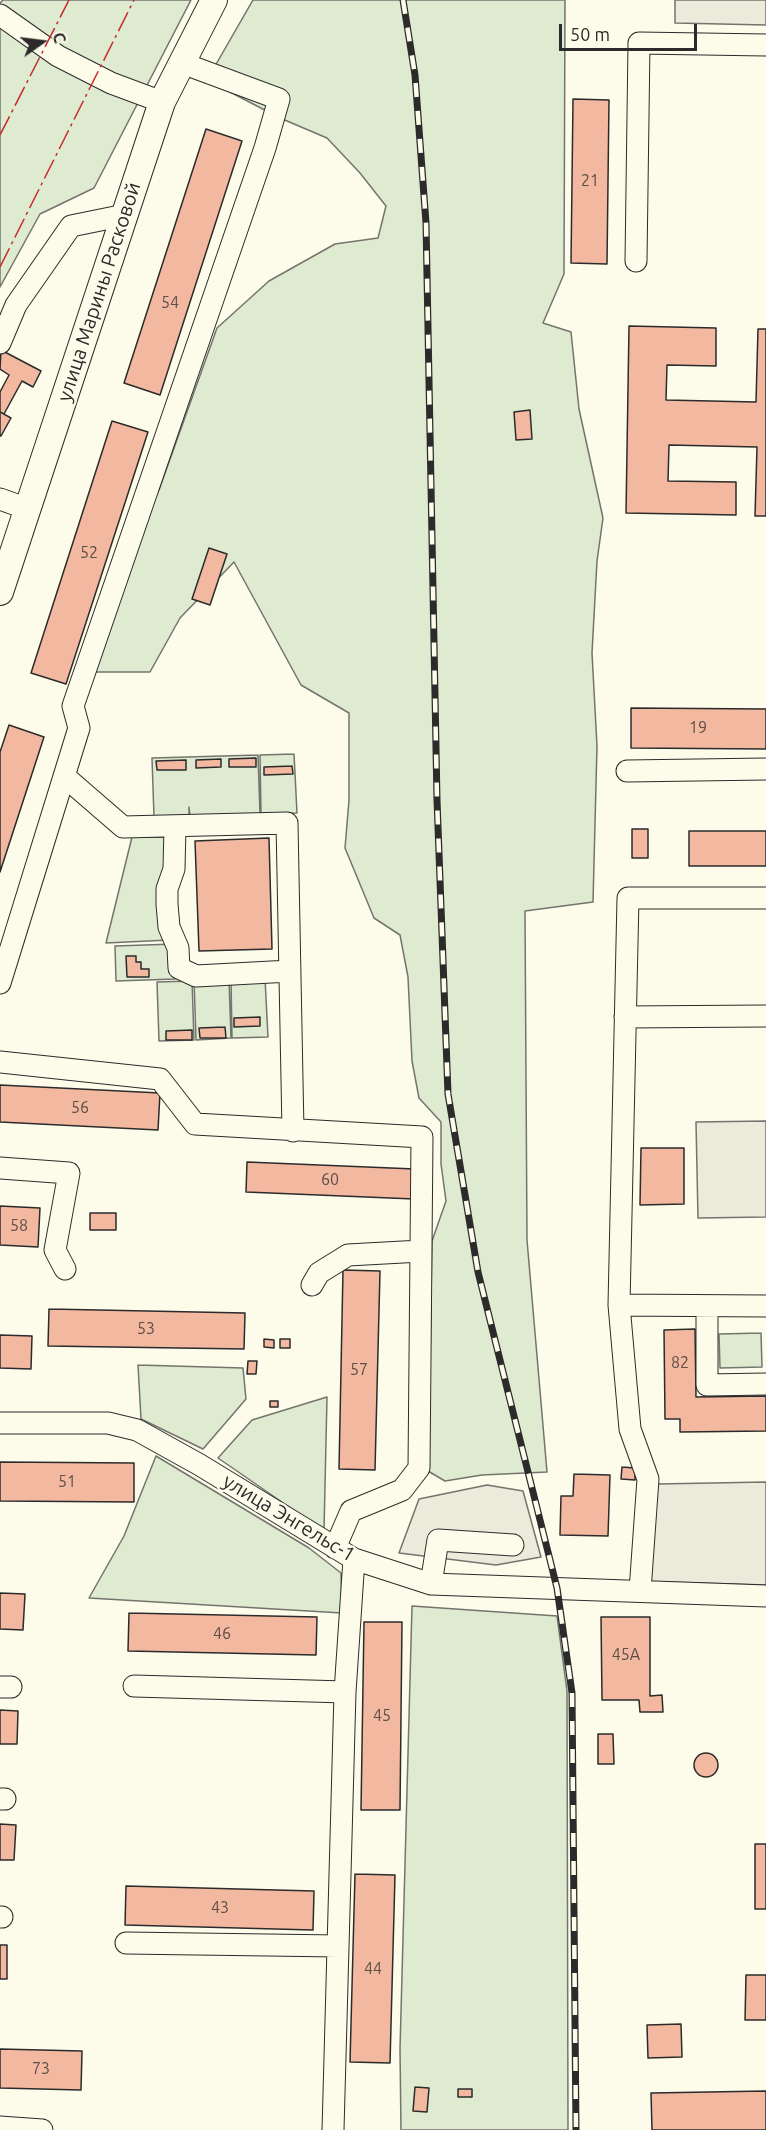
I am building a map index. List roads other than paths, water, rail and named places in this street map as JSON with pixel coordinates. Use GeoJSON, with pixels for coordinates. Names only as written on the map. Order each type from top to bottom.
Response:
{"type":"FeatureCollection","features":[{"type":"Feature","properties":{"kind":"main road","name":"улица Марины Расковой"},"geometry":{"type":"LineString","coordinates":[[0,592],[162,102],[214,0]]}},
{"type":"Feature","properties":{"kind":"street"},"geometry":{"type":"LineString","coordinates":[[0,15],[58,56],[111,83],[162,102]]}},
{"type":"Feature","properties":{"kind":"street"},"geometry":{"type":"LineString","coordinates":[[636,261],[639,43],[766,45]]}},
{"type":"Feature","properties":{"kind":"street"},"geometry":{"type":"LineString","coordinates":[[0,982],[79,728],[73,706],[265,148],[279,99],[182,63]]}},
{"type":"Feature","properties":{"kind":"street"},"geometry":{"type":"LineString","coordinates":[[0,343],[16,305],[71,226],[125,215]]}},
{"type":"Feature","properties":{"kind":"street"},"geometry":{"type":"LineString","coordinates":[[0,499],[28,509]]}},
{"type":"Feature","properties":{"kind":"street"},"geometry":{"type":"LineString","coordinates":[[627,771],[766,770]]}},
{"type":"Feature","properties":{"kind":"street"},"geometry":{"type":"LineString","coordinates":[[64,776],[123,827],[287,823],[293,1131]]}},
{"type":"Feature","properties":{"kind":"street"},"geometry":{"type":"LineString","coordinates":[[175,827],[174,869],[167,889],[167,904],[179,968],[196,976],[290,971]]}},
{"type":"Feature","properties":{"kind":"street"},"geometry":{"type":"LineString","coordinates":[[640,1591],[648,1479],[630,1429],[619,1305],[628,898],[766,898]]}},
{"type":"Feature","properties":{"kind":"street"},"geometry":{"type":"LineString","coordinates":[[625,1017],[766,1016]]}},
{"type":"Feature","properties":{"kind":"street"},"geometry":{"type":"LineString","coordinates":[[0,1062],[160,1079],[195,1124],[422,1137],[419,1468],[402,1490],[351,1510],[335,1548]]}},
{"type":"Feature","properties":{"kind":"street"},"geometry":{"type":"LineString","coordinates":[[0,1168],[69,1173],[55,1250],[65,1269]]}},
{"type":"Feature","properties":{"kind":"street"},"geometry":{"type":"LineString","coordinates":[[312,1285],[319,1273],[348,1255],[421,1251]]}},
{"type":"Feature","properties":{"kind":"street"},"geometry":{"type":"LineString","coordinates":[[619,1305],[766,1306]]}},
{"type":"Feature","properties":{"kind":"street"},"geometry":{"type":"LineString","coordinates":[[707,1306],[707,1385],[766,1384]]}},
{"type":"Feature","properties":{"kind":"street","name":"улица Энгельс-1"},"geometry":{"type":"LineString","coordinates":[[0,1423],[108,1423],[137,1430],[200,1465],[354,1560],[431,1584],[766,1596]]}},
{"type":"Feature","properties":{"kind":"street"},"geometry":{"type":"LineString","coordinates":[[431,1584],[438,1540],[513,1545]]}},
{"type":"Feature","properties":{"kind":"street"},"geometry":{"type":"LineString","coordinates":[[333,2130],[345,1692],[354,1560]]}},
{"type":"Feature","properties":{"kind":"street"},"geometry":{"type":"LineString","coordinates":[[134,1686],[345,1692]]}},
{"type":"Feature","properties":{"kind":"street"},"geometry":{"type":"LineString","coordinates":[[126,1943],[338,1946]]}},
{"type":"Feature","properties":{"kind":"street"},"geometry":{"type":"LineString","coordinates":[[0,2127],[42,2130]]}},
{"type":"Feature","properties":{"kind":"railway"},"geometry":{"type":"LineString","coordinates":[[403,0],[415,75],[426,223],[437,800],[448,1094],[478,1272],[557,1588],[572,1693],[576,2130]]}}]}
